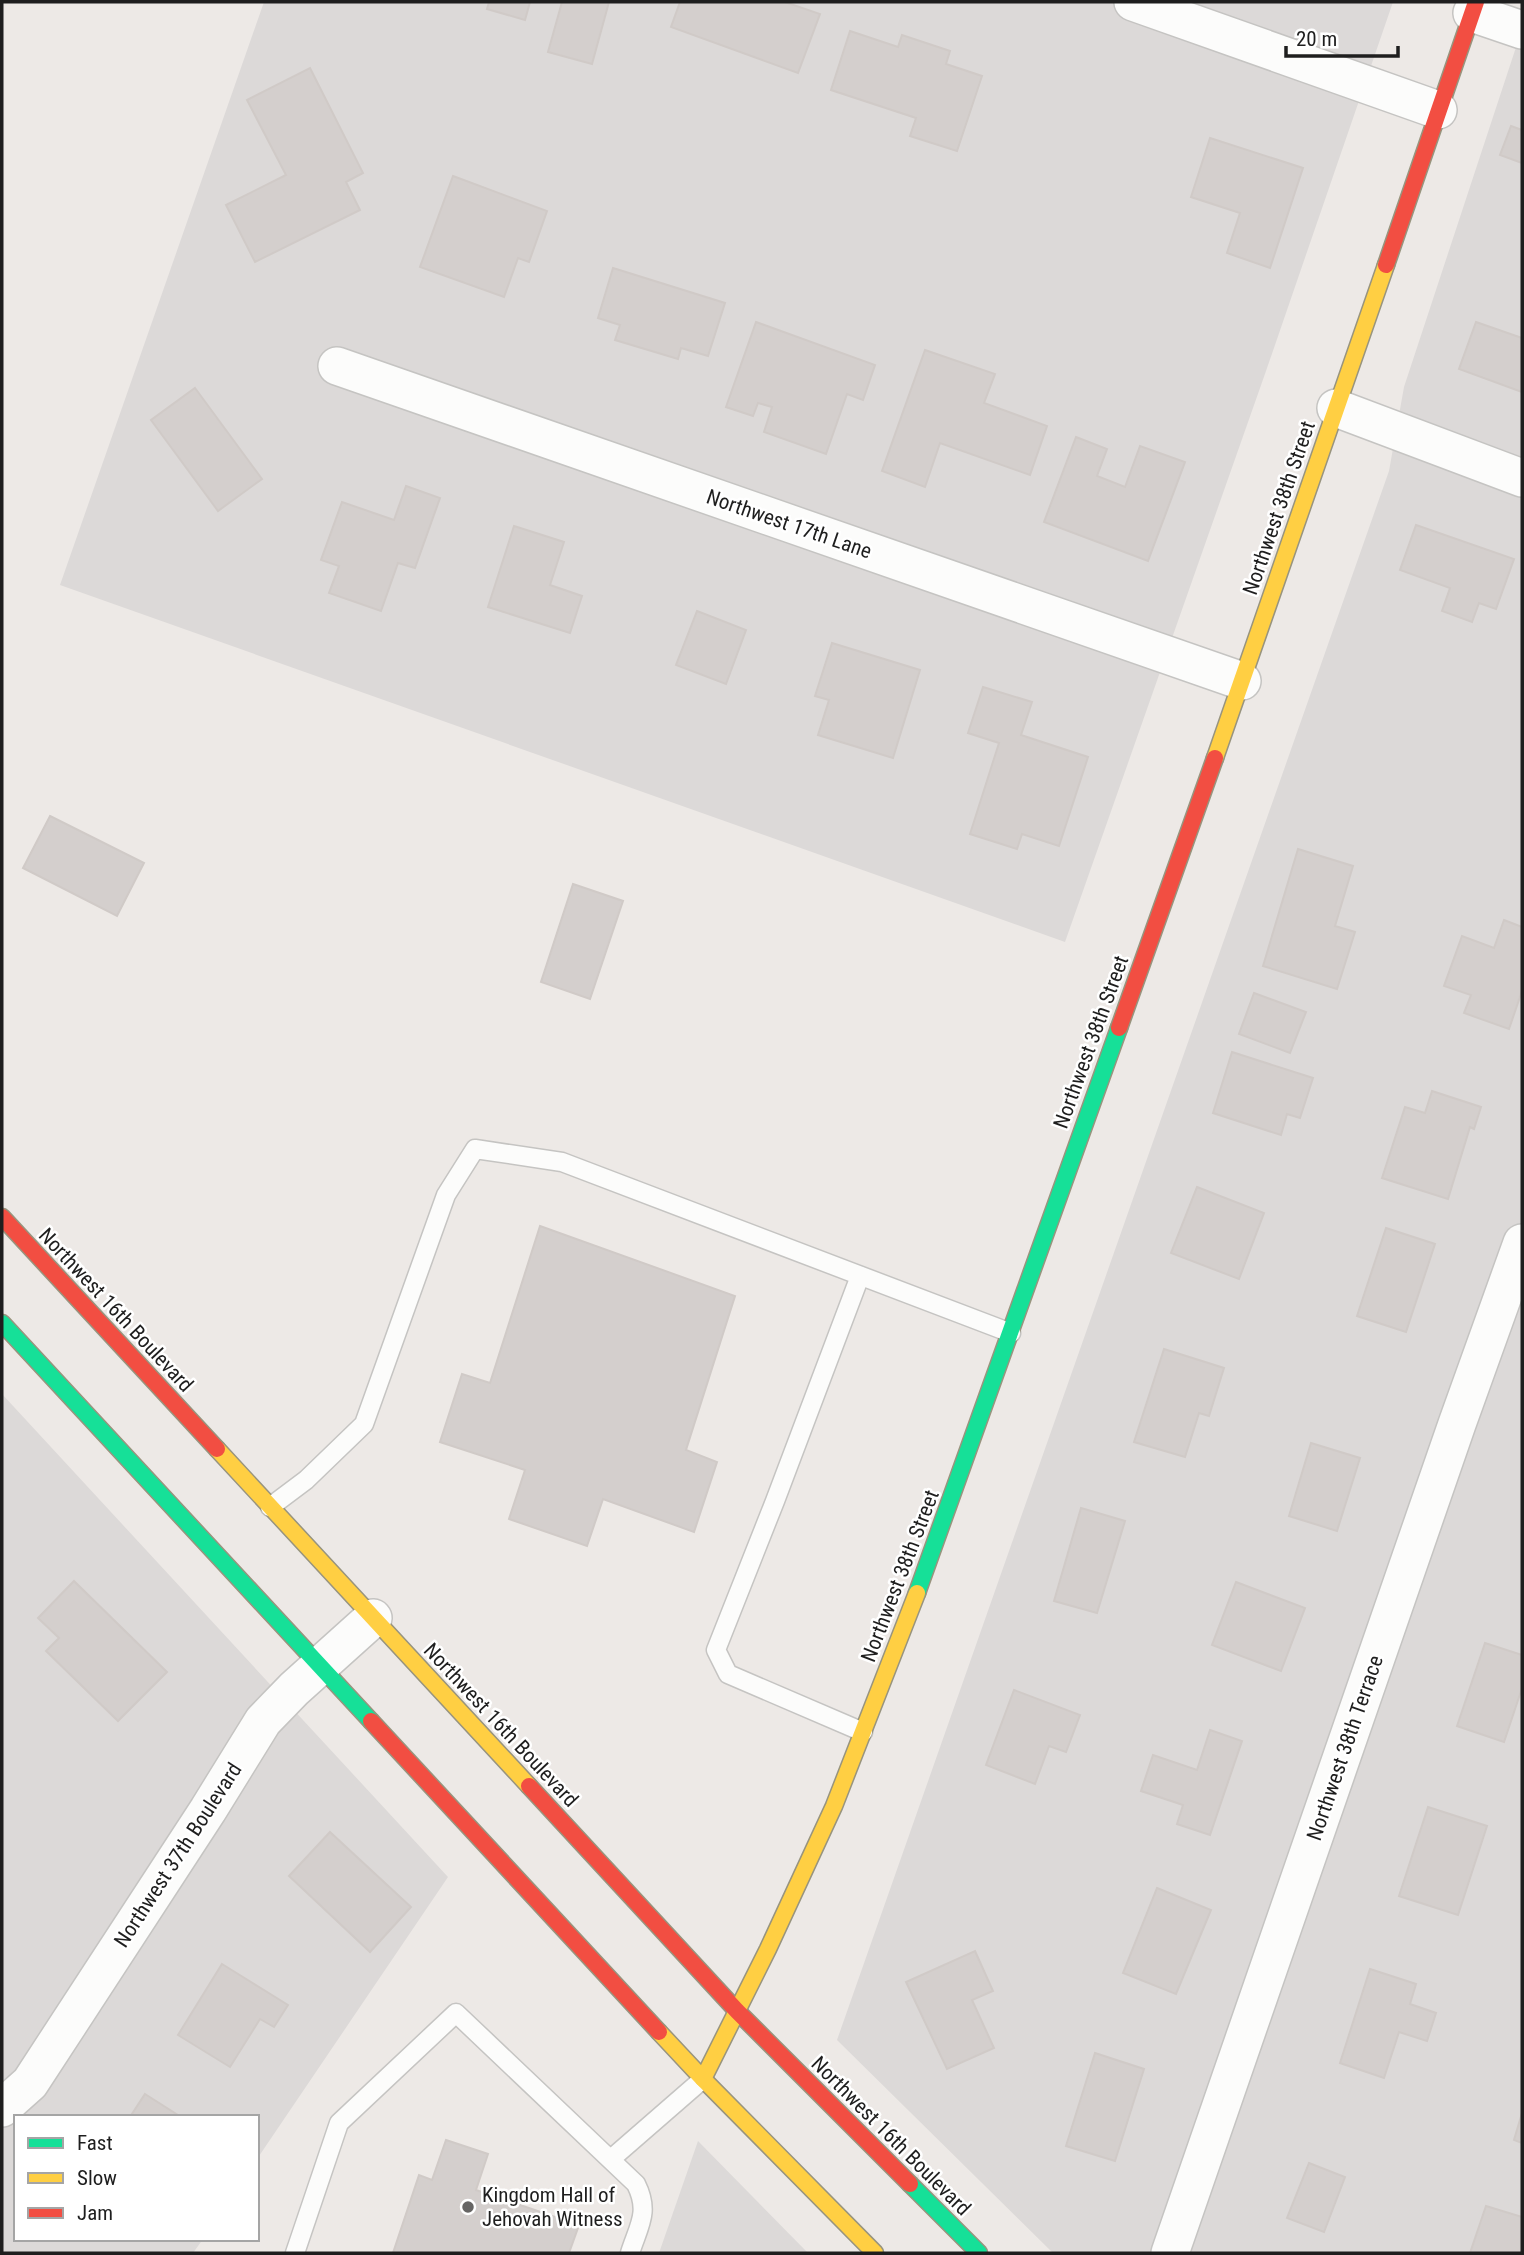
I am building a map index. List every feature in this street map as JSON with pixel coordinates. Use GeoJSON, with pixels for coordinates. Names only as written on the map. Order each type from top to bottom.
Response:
{"type":"FeatureCollection","features":[{"type":"Feature","properties":{"kind":"main road","name":"Northwest 38th Street"},"geometry":{"type":"LineString","coordinates":[[703,2079],[834,1806],[934,1549],[1242,681],[1474,8]]}},
{"type":"Feature","properties":{"kind":"main road","name":"Northwest 16th Boulevard"},"geometry":{"type":"LineString","coordinates":[[2,1217],[737,2011],[979,2253]]}},
{"type":"Feature","properties":{"kind":"main road"},"geometry":{"type":"LineString","coordinates":[[2,1323],[703,2079],[876,2253]]}},
{"type":"Feature","properties":{"kind":"street"},"geometry":{"type":"LineString","coordinates":[[1133,2],[1438,110]]}},
{"type":"Feature","properties":{"kind":"street"},"geometry":{"type":"LineString","coordinates":[[1474,8],[1522,30]]}},
{"type":"Feature","properties":{"kind":"street","name":"Northwest 17th Lane"},"geometry":{"type":"LineString","coordinates":[[337,366],[1242,681]]}},
{"type":"Feature","properties":{"kind":"street"},"geometry":{"type":"LineString","coordinates":[[1336,408],[1522,478]]}},
{"type":"Feature","properties":{"kind":"street","name":"Northwest 38th Terrace"},"geometry":{"type":"LineString","coordinates":[[1170,2253],[1522,1243]]}},
{"type":"Feature","properties":{"kind":"street","name":"Northwest 37th Boulevard"},"geometry":{"type":"LineString","coordinates":[[2,2108],[30,2083],[263,1721],[373,1618]]}},
{"type":"Feature","properties":{"kind":"lane"},"geometry":{"type":"LineString","coordinates":[[270,1507],[306,1480],[364,1424],[446,1195],[475,1149],[562,1162],[1011,1333]]}},
{"type":"Feature","properties":{"kind":"lane"},"geometry":{"type":"LineString","coordinates":[[860,1276],[716,1650],[728,1674],[863,1732]]}},
{"type":"Feature","properties":{"kind":"lane"},"geometry":{"type":"LineString","coordinates":[[295,2253],[339,2123],[456,2013],[636,2184],[643,2199],[643,2213],[630,2253]]}},
{"type":"Feature","properties":{"kind":"lane"},"geometry":{"type":"LineString","coordinates":[[611,2160],[703,2079]]}},
{"type":"Feature","properties":{"kind":"shaded area"},"geometry":{"type":"Polygon","coordinates":[[[264,2],[1393,2],[1065,942],[60,585],[264,2]]]}},
{"type":"Feature","properties":{"kind":"shaded area"},"geometry":{"type":"Polygon","coordinates":[[[1522,29],[1522,2253],[1053,2253],[837,2040],[1389,471],[1404,387],[1522,29]]]}},
{"type":"Feature","properties":{"kind":"shaded area"},"geometry":{"type":"Polygon","coordinates":[[[2,1394],[448,1877],[259,2156],[259,2115],[14,2115],[14,2241],[202,2241],[193,2253],[2,2253],[2,1394]]]}},
{"type":"Feature","properties":{"kind":"shaded area"},"geometry":{"type":"Polygon","coordinates":[[[698,2141],[808,2253],[659,2253],[698,2141]]]}},
{"type":"Feature","properties":{"kind":"building"},"geometry":{"type":"Polygon","coordinates":[[[489,2],[530,2],[525,20],[487,9],[489,2]]]}},
{"type":"Feature","properties":{"kind":"building"},"geometry":{"type":"Polygon","coordinates":[[[562,2],[609,2],[592,64],[548,52],[562,2]]]}},
{"type":"Feature","properties":{"kind":"building"},"geometry":{"type":"Polygon","coordinates":[[[680,2],[785,2],[820,14],[798,73],[671,27],[680,2]]]}},
{"type":"Feature","properties":{"kind":"building"},"geometry":{"type":"Polygon","coordinates":[[[850,31],[898,47],[902,35],[950,51],[946,64],[982,76],[957,151],[910,136],[916,118],[831,90],[850,31]]]}},
{"type":"Feature","properties":{"kind":"building"},"geometry":{"type":"Polygon","coordinates":[[[310,68],[363,173],[346,182],[360,210],[255,262],[226,205],[286,175],[247,100],[310,68]]]}},
{"type":"Feature","properties":{"kind":"building"},"geometry":{"type":"Polygon","coordinates":[[[1511,126],[1522,130],[1522,163],[1500,155],[1511,126]]]}},
{"type":"Feature","properties":{"kind":"building"},"geometry":{"type":"Polygon","coordinates":[[[1210,138],[1303,168],[1270,268],[1227,253],[1240,213],[1191,197],[1210,138]]]}},
{"type":"Feature","properties":{"kind":"building"},"geometry":{"type":"Polygon","coordinates":[[[453,176],[547,211],[529,262],[518,258],[504,297],[420,267],[453,176]]]}},
{"type":"Feature","properties":{"kind":"building"},"geometry":{"type":"Polygon","coordinates":[[[613,268],[725,303],[708,356],[681,348],[678,359],[615,340],[620,325],[598,318],[613,268]]]}},
{"type":"Feature","properties":{"kind":"building"},"geometry":{"type":"Polygon","coordinates":[[[756,322],[875,365],[863,400],[847,394],[826,454],[764,432],[772,407],[758,403],[753,416],[726,407],[756,322]]]}},
{"type":"Feature","properties":{"kind":"building"},"geometry":{"type":"Polygon","coordinates":[[[1476,322],[1522,338],[1522,392],[1459,369],[1476,322]]]}},
{"type":"Feature","properties":{"kind":"building"},"geometry":{"type":"Polygon","coordinates":[[[925,350],[995,374],[984,403],[1047,426],[1030,475],[940,443],[925,487],[882,471],[925,350]]]}},
{"type":"Feature","properties":{"kind":"building"},"geometry":{"type":"Polygon","coordinates":[[[195,388],[262,479],[218,511],[151,420],[195,388]]]}},
{"type":"Feature","properties":{"kind":"building"},"geometry":{"type":"Polygon","coordinates":[[[1076,437],[1107,449],[1097,476],[1125,487],[1140,446],[1185,462],[1148,561],[1044,522],[1076,437]]]}},
{"type":"Feature","properties":{"kind":"building"},"geometry":{"type":"Polygon","coordinates":[[[406,486],[440,498],[415,568],[398,563],[381,611],[329,593],[339,566],[321,560],[342,502],[394,520],[406,486]]]}},
{"type":"Feature","properties":{"kind":"building"},"geometry":{"type":"Polygon","coordinates":[[[1416,525],[1514,559],[1496,609],[1479,603],[1472,622],[1442,611],[1450,588],[1400,570],[1416,525]]]}},
{"type":"Feature","properties":{"kind":"building"},"geometry":{"type":"Polygon","coordinates":[[[514,526],[564,542],[550,585],[582,596],[570,633],[488,607],[514,526]]]}},
{"type":"Feature","properties":{"kind":"building"},"geometry":{"type":"Polygon","coordinates":[[[697,611],[746,630],[726,684],[676,665],[697,611]]]}},
{"type":"Feature","properties":{"kind":"building"},"geometry":{"type":"Polygon","coordinates":[[[832,643],[920,670],[893,758],[818,735],[829,700],[815,696],[832,643]]]}},
{"type":"Feature","properties":{"kind":"building"},"geometry":{"type":"Polygon","coordinates":[[[983,687],[1032,702],[1021,735],[1088,757],[1059,846],[1022,834],[1017,849],[970,834],[999,743],[968,733],[983,687]]]}},
{"type":"Feature","properties":{"kind":"building"},"geometry":{"type":"Polygon","coordinates":[[[50,816],[144,863],[117,916],[23,868],[50,816]]]}},
{"type":"Feature","properties":{"kind":"building"},"geometry":{"type":"Polygon","coordinates":[[[1298,849],[1353,866],[1335,926],[1355,932],[1337,989],[1263,966],[1298,849]]]}},
{"type":"Feature","properties":{"kind":"building"},"geometry":{"type":"Polygon","coordinates":[[[573,884],[623,901],[590,999],[541,982],[573,884]]]}},
{"type":"Feature","properties":{"kind":"building"},"geometry":{"type":"Polygon","coordinates":[[[1504,920],[1522,927],[1522,991],[1509,1029],[1464,1013],[1471,995],[1444,986],[1462,936],[1494,948],[1504,920]]]}},
{"type":"Feature","properties":{"kind":"building"},"geometry":{"type":"Polygon","coordinates":[[[1254,993],[1306,1012],[1290,1053],[1239,1034],[1254,993]]]}},
{"type":"Feature","properties":{"kind":"building"},"geometry":{"type":"Polygon","coordinates":[[[1232,1052],[1313,1078],[1300,1118],[1287,1114],[1281,1135],[1213,1113],[1232,1052]]]}},
{"type":"Feature","properties":{"kind":"building"},"geometry":{"type":"Polygon","coordinates":[[[1432,1091],[1481,1107],[1474,1129],[1470,1127],[1448,1199],[1382,1178],[1405,1107],[1425,1113],[1432,1091]]]}},
{"type":"Feature","properties":{"kind":"building"},"geometry":{"type":"Polygon","coordinates":[[[1197,1187],[1264,1213],[1239,1279],[1171,1253],[1197,1187]]]}},
{"type":"Feature","properties":{"kind":"building"},"geometry":{"type":"Polygon","coordinates":[[[540,1226],[735,1296],[686,1450],[717,1462],[694,1532],[603,1499],[587,1546],[509,1519],[525,1470],[440,1442],[462,1374],[490,1383],[540,1226]]]}},
{"type":"Feature","properties":{"kind":"building"},"geometry":{"type":"Polygon","coordinates":[[[1386,1228],[1435,1244],[1406,1332],[1357,1316],[1386,1228]]]}},
{"type":"Feature","properties":{"kind":"building"},"geometry":{"type":"Polygon","coordinates":[[[1164,1349],[1224,1368],[1209,1416],[1199,1413],[1185,1457],[1134,1442],[1164,1349]]]}},
{"type":"Feature","properties":{"kind":"building"},"geometry":{"type":"Polygon","coordinates":[[[1311,1443],[1360,1458],[1337,1531],[1289,1516],[1311,1443]]]}},
{"type":"Feature","properties":{"kind":"building"},"geometry":{"type":"Polygon","coordinates":[[[1081,1508],[1125,1521],[1097,1613],[1054,1601],[1081,1508]]]}},
{"type":"Feature","properties":{"kind":"building"},"geometry":{"type":"Polygon","coordinates":[[[74,1581],[167,1672],[118,1721],[46,1651],[59,1638],[38,1618],[74,1581]]]}},
{"type":"Feature","properties":{"kind":"building"},"geometry":{"type":"Polygon","coordinates":[[[1236,1582],[1305,1608],[1281,1671],[1212,1645],[1236,1582]]]}},
{"type":"Feature","properties":{"kind":"building"},"geometry":{"type":"Polygon","coordinates":[[[1485,1643],[1522,1655],[1522,1688],[1504,1742],[1457,1726],[1485,1643]]]}},
{"type":"Feature","properties":{"kind":"building"},"geometry":{"type":"Polygon","coordinates":[[[1014,1690],[1080,1715],[1066,1752],[1049,1746],[1035,1784],[986,1765],[1014,1690]]]}},
{"type":"Feature","properties":{"kind":"building"},"geometry":{"type":"Polygon","coordinates":[[[1210,1730],[1242,1741],[1210,1835],[1177,1824],[1183,1805],[1141,1791],[1153,1755],[1197,1770],[1210,1730]]]}},
{"type":"Feature","properties":{"kind":"building"},"geometry":{"type":"Polygon","coordinates":[[[1428,1807],[1487,1826],[1458,1915],[1399,1896],[1428,1807]]]}},
{"type":"Feature","properties":{"kind":"building"},"geometry":{"type":"Polygon","coordinates":[[[330,1832],[411,1907],[370,1952],[289,1876],[330,1832]]]}},
{"type":"Feature","properties":{"kind":"building"},"geometry":{"type":"Polygon","coordinates":[[[1157,1888],[1211,1910],[1176,1994],[1123,1973],[1157,1888]]]}},
{"type":"Feature","properties":{"kind":"building"},"geometry":{"type":"Polygon","coordinates":[[[975,1951],[993,1991],[972,2000],[994,2048],[947,2069],[906,1982],[975,1951]]]}},
{"type":"Feature","properties":{"kind":"building"},"geometry":{"type":"Polygon","coordinates":[[[222,1964],[288,2005],[274,2027],[260,2019],[230,2067],[178,2035],[222,1964]]]}},
{"type":"Feature","properties":{"kind":"building"},"geometry":{"type":"Polygon","coordinates":[[[1370,1969],[1416,1984],[1410,2004],[1436,2013],[1427,2041],[1399,2032],[1384,2078],[1340,2063],[1370,1969]]]}},
{"type":"Feature","properties":{"kind":"building"},"geometry":{"type":"Polygon","coordinates":[[[1095,2053],[1144,2069],[1115,2161],[1066,2146],[1095,2053]]]}},
{"type":"Feature","properties":{"kind":"building"},"geometry":{"type":"Polygon","coordinates":[[[145,2094],[178,2115],[131,2115],[145,2094]]]}},
{"type":"Feature","properties":{"kind":"building"},"geometry":{"type":"Polygon","coordinates":[[[1522,2113],[1522,2143],[1514,2140],[1522,2113]]]}},
{"type":"Feature","properties":{"kind":"building","name":"Kingdom Hall of Jehovah Witness"},"geometry":{"type":"Polygon","coordinates":[[[446,2140],[488,2154],[476,2190],[579,2225],[569,2253],[393,2253],[419,2175],[432,2180],[446,2140]]]}},
{"type":"Feature","properties":{"kind":"building"},"geometry":{"type":"Polygon","coordinates":[[[1309,2163],[1345,2177],[1324,2232],[1287,2218],[1309,2163]]]}},
{"type":"Feature","properties":{"kind":"building"},"geometry":{"type":"Polygon","coordinates":[[[1486,2206],[1522,2217],[1522,2253],[1470,2253],[1486,2206]]]}},
{"type":"Feature","properties":{"kind":"traffic: fast"},"geometry":{"type":"LineString","coordinates":[[917,1593],[1119,1028]]}},
{"type":"Feature","properties":{"kind":"traffic: fast"},"geometry":{"type":"LineString","coordinates":[[2,1323],[371,1721]]}},
{"type":"Feature","properties":{"kind":"traffic: fast"},"geometry":{"type":"LineString","coordinates":[[910,2184],[979,2253]]}},
{"type":"Feature","properties":{"kind":"traffic: slow"},"geometry":{"type":"LineString","coordinates":[[1215,758],[1386,265]]}},
{"type":"Feature","properties":{"kind":"traffic: slow"},"geometry":{"type":"LineString","coordinates":[[217,1449],[529,1786]]}},
{"type":"Feature","properties":{"kind":"traffic: slow"},"geometry":{"type":"LineString","coordinates":[[703,2079],[768,1949],[834,1806],[917,1593]]}},
{"type":"Feature","properties":{"kind":"traffic: slow"},"geometry":{"type":"LineString","coordinates":[[659,2032],[875,2253]]}},
{"type":"Feature","properties":{"kind":"traffic: jam"},"geometry":{"type":"LineString","coordinates":[[1386,265],[1476,2]]}},
{"type":"Feature","properties":{"kind":"traffic: jam"},"geometry":{"type":"LineString","coordinates":[[1119,1028],[1215,758]]}},
{"type":"Feature","properties":{"kind":"traffic: jam"},"geometry":{"type":"LineString","coordinates":[[2,1217],[217,1449]]}},
{"type":"Feature","properties":{"kind":"traffic: jam"},"geometry":{"type":"LineString","coordinates":[[371,1721],[659,2032]]}},
{"type":"Feature","properties":{"kind":"traffic: jam"},"geometry":{"type":"LineString","coordinates":[[529,1786],[737,2011],[910,2184]]}},
{"type":"Feature","properties":{"kind":"place","name":"Kingdom Hall of Jehovah Witness"},"geometry":{"type":"Point","coordinates":[468,2207]}}]}
